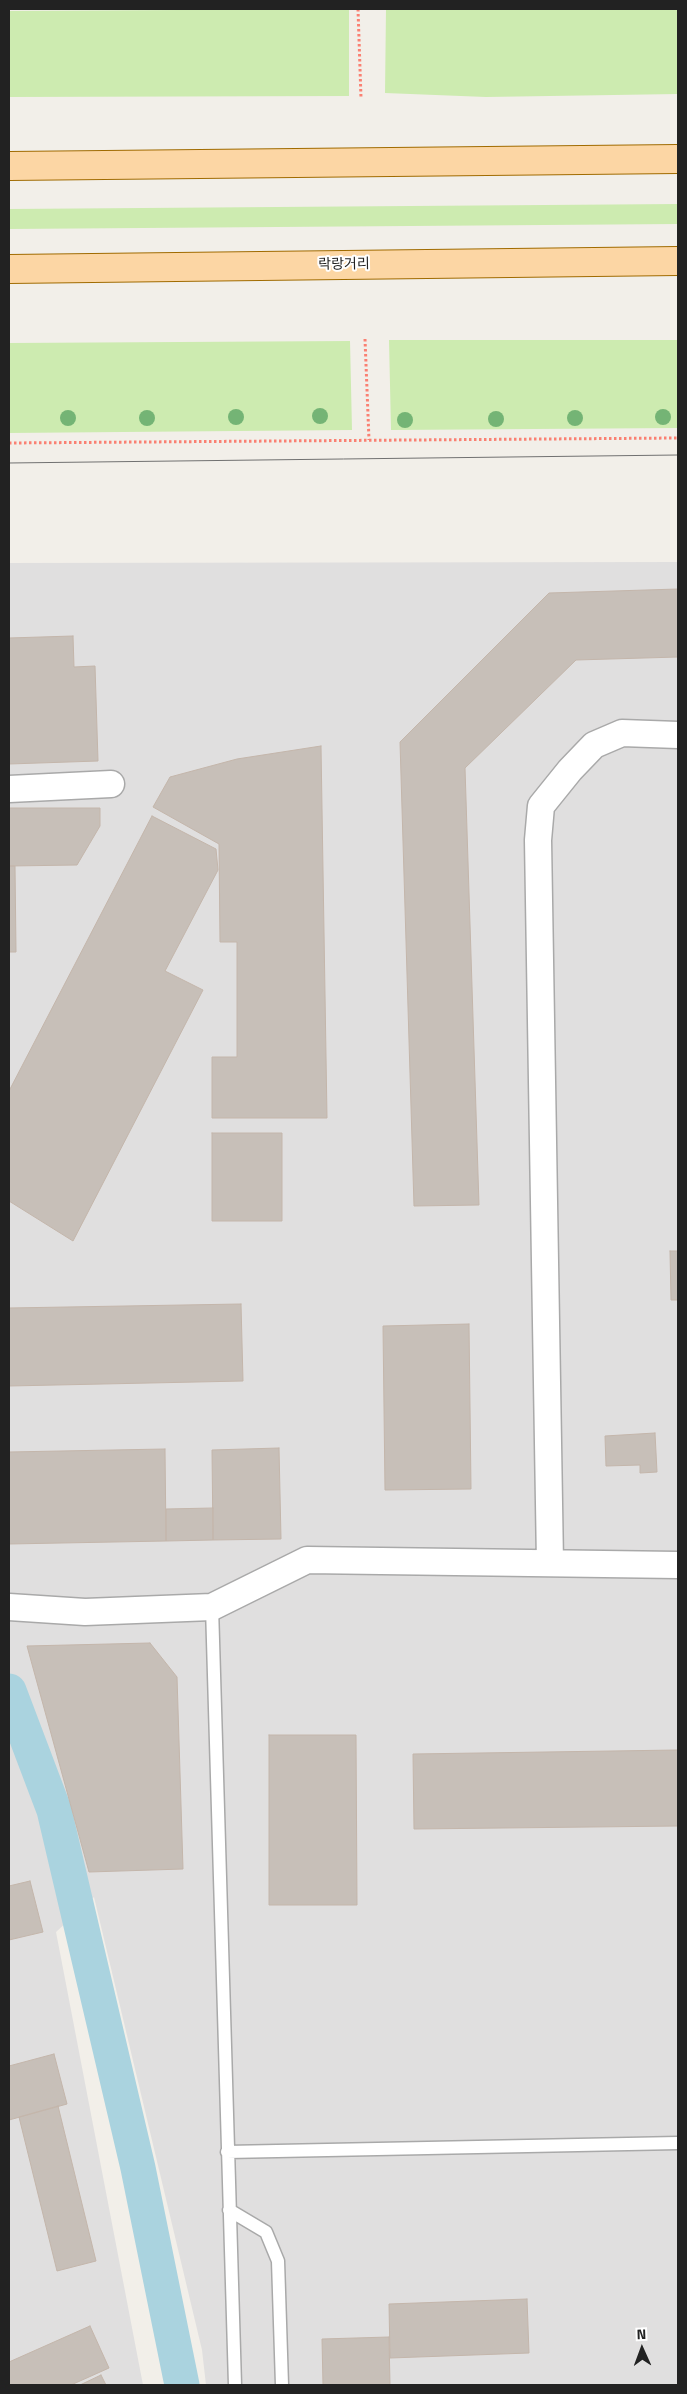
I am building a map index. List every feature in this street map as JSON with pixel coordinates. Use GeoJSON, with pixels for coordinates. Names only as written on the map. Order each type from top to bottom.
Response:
{"type":"FeatureCollection","features":[{"type":"Feature","properties":{"kind":"main road"},"geometry":{"type":"LineString","coordinates":[[9,166],[678,159]]}},
{"type":"Feature","properties":{"kind":"main road","name":"락랑거리"},"geometry":{"type":"LineString","coordinates":[[9,270],[678,261]]}},
{"type":"Feature","properties":{"kind":"street"},"geometry":{"type":"LineString","coordinates":[[550,1563],[538,840],[541,806],[570,770],[594,745],[622,733],[678,735]]}},
{"type":"Feature","properties":{"kind":"street"},"geometry":{"type":"LineString","coordinates":[[9,789],[111,784]]}},
{"type":"Feature","properties":{"kind":"street"},"geometry":{"type":"LineString","coordinates":[[9,1607],[84,1612],[212,1607],[307,1560],[678,1565]]}},
{"type":"Feature","properties":{"kind":"lane"},"geometry":{"type":"LineString","coordinates":[[212,1607],[235,2385]]}},
{"type":"Feature","properties":{"kind":"lane"},"geometry":{"type":"LineString","coordinates":[[227,2152],[678,2143]]}},
{"type":"Feature","properties":{"kind":"lane"},"geometry":{"type":"LineString","coordinates":[[229,2210],[266,2232],[278,2261],[282,2385]]}},
{"type":"Feature","properties":{"kind":"path"},"geometry":{"type":"LineString","coordinates":[[358,9],[361,98]]}},
{"type":"Feature","properties":{"kind":"path"},"geometry":{"type":"LineString","coordinates":[[365,339],[369,440]]}},
{"type":"Feature","properties":{"kind":"path"},"geometry":{"type":"LineString","coordinates":[[9,443],[678,438]]}},
{"type":"Feature","properties":{"kind":"shaded area"},"geometry":{"type":"Polygon","coordinates":[[[678,562],[678,2385],[206,2385],[202,2350],[94,1897],[56,1932],[143,2385],[9,2385],[9,563],[678,562]]]}},
{"type":"Feature","properties":{"kind":"green space"},"geometry":{"type":"Polygon","coordinates":[[[349,9],[349,96],[9,97],[9,11],[349,9]]]}},
{"type":"Feature","properties":{"kind":"green space"},"geometry":{"type":"Polygon","coordinates":[[[386,9],[678,9],[678,94],[486,97],[385,93],[386,9]]]}},
{"type":"Feature","properties":{"kind":"green space"},"geometry":{"type":"Polygon","coordinates":[[[678,204],[678,224],[9,229],[9,209],[678,204]]]}},
{"type":"Feature","properties":{"kind":"green space"},"geometry":{"type":"Polygon","coordinates":[[[389,340],[678,340],[678,428],[391,430],[389,340]]]}},
{"type":"Feature","properties":{"kind":"green space"},"geometry":{"type":"Polygon","coordinates":[[[350,341],[352,430],[9,433],[9,343],[350,341]]]}},
{"type":"Feature","properties":{"kind":"building"},"geometry":{"type":"Polygon","coordinates":[[[678,589],[678,657],[576,660],[465,768],[479,1205],[414,1206],[400,742],[549,593],[678,589]]]}},
{"type":"Feature","properties":{"kind":"building"},"geometry":{"type":"Polygon","coordinates":[[[73,636],[74,667],[95,666],[98,761],[9,764],[9,638],[73,636]]]}},
{"type":"Feature","properties":{"kind":"building"},"geometry":{"type":"Polygon","coordinates":[[[321,746],[327,1118],[212,1118],[212,1057],[237,1057],[237,942],[220,942],[219,844],[153,807],[170,777],[237,759],[321,746]]]}},
{"type":"Feature","properties":{"kind":"building"},"geometry":{"type":"Polygon","coordinates":[[[9,808],[100,808],[100,826],[77,865],[9,866],[9,808]]]}},
{"type":"Feature","properties":{"kind":"building"},"geometry":{"type":"Polygon","coordinates":[[[152,816],[216,849],[218,870],[165,971],[203,990],[73,1241],[9,1201],[9,1091],[152,816]]]}},
{"type":"Feature","properties":{"kind":"building"},"geometry":{"type":"Polygon","coordinates":[[[9,866],[15,866],[16,952],[9,952],[9,866]]]}},
{"type":"Feature","properties":{"kind":"building"},"geometry":{"type":"Polygon","coordinates":[[[212,1133],[282,1133],[282,1221],[212,1221],[212,1133]]]}},
{"type":"Feature","properties":{"kind":"building"},"geometry":{"type":"Polygon","coordinates":[[[670,1251],[678,1251],[678,1300],[671,1300],[670,1251]]]}},
{"type":"Feature","properties":{"kind":"building"},"geometry":{"type":"Polygon","coordinates":[[[241,1304],[243,1381],[9,1386],[9,1308],[241,1304]]]}},
{"type":"Feature","properties":{"kind":"building"},"geometry":{"type":"Polygon","coordinates":[[[469,1324],[471,1489],[385,1490],[383,1326],[469,1324]]]}},
{"type":"Feature","properties":{"kind":"building"},"geometry":{"type":"Polygon","coordinates":[[[655,1433],[657,1472],[640,1473],[640,1465],[606,1466],[605,1436],[655,1433]]]}},
{"type":"Feature","properties":{"kind":"building"},"geometry":{"type":"Polygon","coordinates":[[[279,1448],[281,1539],[213,1540],[212,1450],[279,1448]]]}},
{"type":"Feature","properties":{"kind":"building"},"geometry":{"type":"Polygon","coordinates":[[[165,1449],[166,1541],[9,1544],[9,1452],[165,1449]]]}},
{"type":"Feature","properties":{"kind":"building"},"geometry":{"type":"Polygon","coordinates":[[[213,1508],[213,1540],[166,1541],[166,1509],[213,1508]]]}},
{"type":"Feature","properties":{"kind":"building"},"geometry":{"type":"Polygon","coordinates":[[[150,1643],[177,1677],[183,1869],[89,1872],[27,1646],[150,1643]]]}},
{"type":"Feature","properties":{"kind":"building"},"geometry":{"type":"Polygon","coordinates":[[[269,1735],[356,1735],[357,1905],[269,1905],[269,1735]]]}},
{"type":"Feature","properties":{"kind":"building"},"geometry":{"type":"Polygon","coordinates":[[[678,1750],[678,1826],[414,1829],[413,1754],[678,1750]]]}},
{"type":"Feature","properties":{"kind":"building"},"geometry":{"type":"Polygon","coordinates":[[[30,1881],[43,1932],[9,1940],[9,1886],[30,1881]]]}},
{"type":"Feature","properties":{"kind":"building"},"geometry":{"type":"Polygon","coordinates":[[[54,2054],[67,2104],[9,2120],[9,2066],[54,2054]]]}},
{"type":"Feature","properties":{"kind":"building"},"geometry":{"type":"Polygon","coordinates":[[[58,2106],[96,2261],[57,2271],[19,2117],[58,2106]]]}},
{"type":"Feature","properties":{"kind":"building"},"geometry":{"type":"Polygon","coordinates":[[[527,2299],[529,2353],[390,2358],[389,2304],[527,2299]]]}},
{"type":"Feature","properties":{"kind":"building"},"geometry":{"type":"Polygon","coordinates":[[[90,2326],[109,2368],[71,2385],[9,2385],[9,2362],[90,2326]]]}},
{"type":"Feature","properties":{"kind":"building"},"geometry":{"type":"Polygon","coordinates":[[[389,2337],[390,2385],[323,2385],[322,2339],[389,2337]]]}},
{"type":"Feature","properties":{"kind":"building"},"geometry":{"type":"Polygon","coordinates":[[[101,2375],[106,2385],[80,2385],[101,2375]]]}},
{"type":"Feature","properties":{"kind":"waterway"},"geometry":{"type":"LineString","coordinates":[[9,1691],[54,1810],[138,2168],[182,2385]]}},
{"type":"Feature","properties":{"kind":"tram line"},"geometry":{"type":"LineString","coordinates":[[9,463],[678,455]]}}]}
